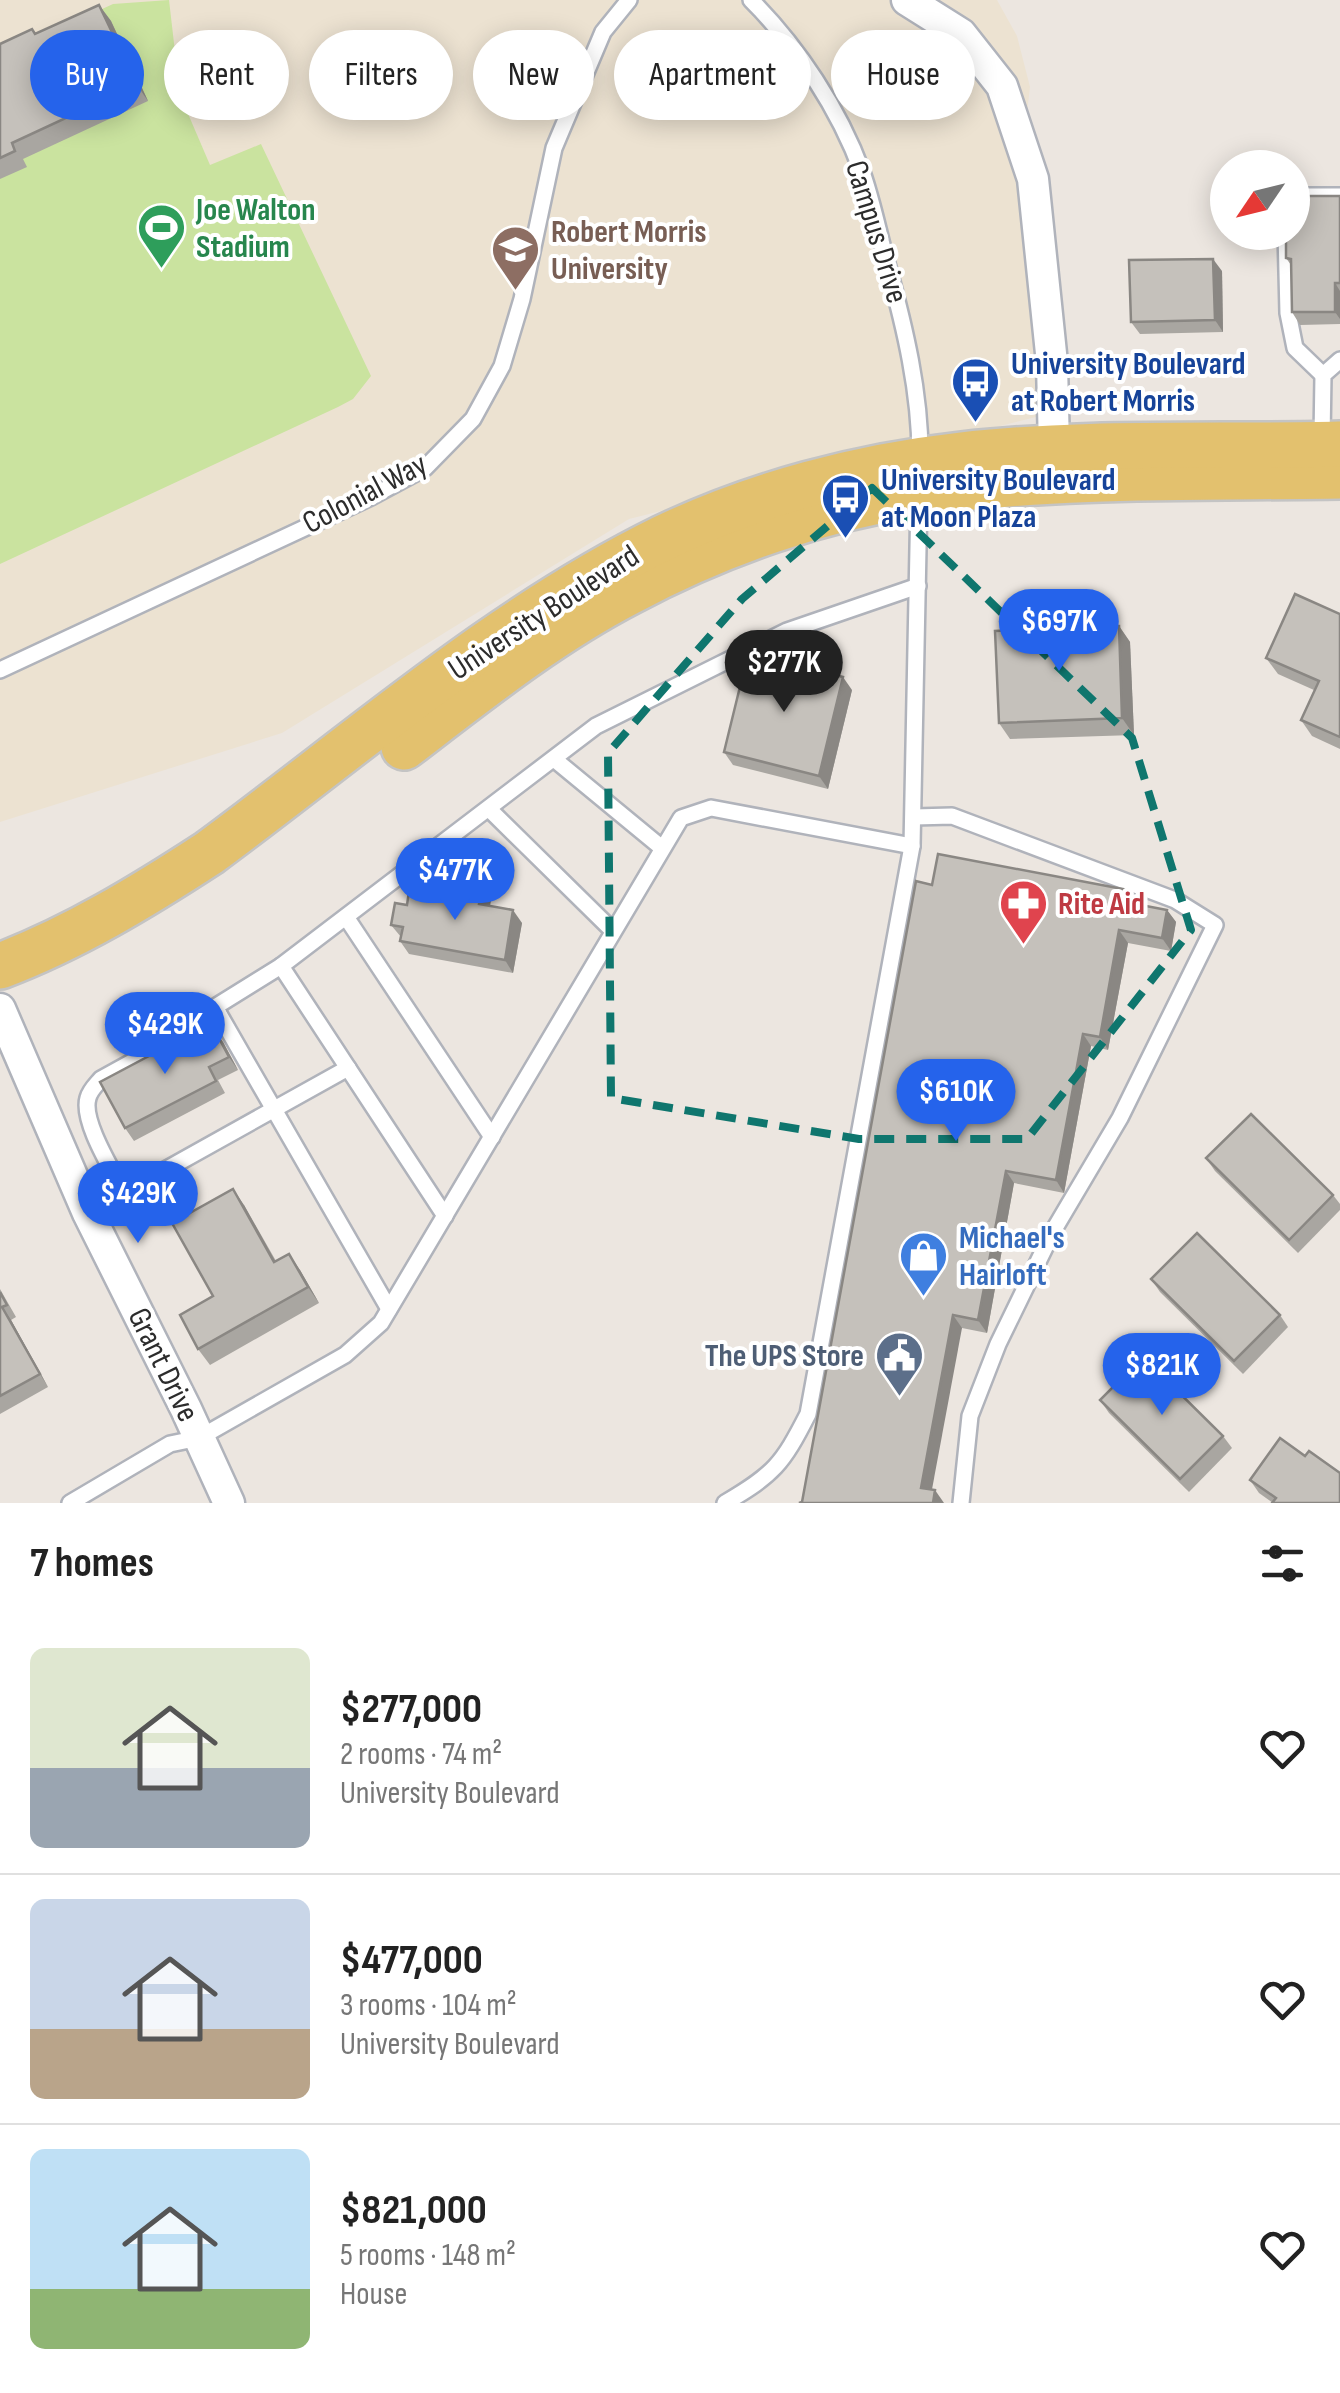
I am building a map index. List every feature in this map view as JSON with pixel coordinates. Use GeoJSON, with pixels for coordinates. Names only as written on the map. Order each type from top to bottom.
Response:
{"type":"FeatureCollection","features":[{"type":"Feature","properties":{"kind":"main road","name":"University Boulevard"},"geometry":{"type":"LineString","coordinates":[[0,1000],[116,946],[217,885],[534,651],[627,592],[683,565],[754,537],[853,507],[965,454],[1054,449],[1334,455]]}},
{"type":"Feature","properties":{"kind":"main road","name":"University Boulevard"},"geometry":{"type":"LineString","coordinates":[[0,966],[61,939],[160,886],[210,853],[510,628],[610,566],[666,537],[774,496],[834,479],[1069,480],[1334,455]]}},
{"type":"Feature","properties":{"kind":"street"},"geometry":{"type":"LineString","coordinates":[[907,0],[960,34],[1002,86],[1033,178],[1052,364],[1054,449]]}},
{"type":"Feature","properties":{"kind":"street","name":"Grant Drive"},"geometry":{"type":"LineString","coordinates":[[0,1009],[88,1213],[229,1503]]}},
{"type":"Feature","properties":{"kind":"lane","name":"Colonial Way"},"geometry":{"type":"LineString","coordinates":[[0,670],[371,497],[425,468],[473,419],[502,366],[522,299],[554,148],[604,32],[628,0]]}},
{"type":"Feature","properties":{"kind":"lane","name":"Campus Drive"},"geometry":{"type":"LineString","coordinates":[[725,1503],[776,1469],[808,1414],[912,846],[918,586],[920,419],[901,314],[861,170],[825,96],[774,24],[751,0]]}},
{"type":"Feature","properties":{"kind":"lane"},"geometry":{"type":"LineString","coordinates":[[1310,196],[1340,196]]}},
{"type":"Feature","properties":{"kind":"lane"},"geometry":{"type":"LineString","coordinates":[[1286,250],[1288,313],[1295,348],[1323,374],[1334,455]]}},
{"type":"Feature","properties":{"kind":"lane"},"geometry":{"type":"LineString","coordinates":[[1323,374],[1340,360]]}},
{"type":"Feature","properties":{"kind":"lane"},"geometry":{"type":"LineString","coordinates":[[390,1309],[214,1007],[281,966],[596,726],[787,631],[918,586]]}},
{"type":"Feature","properties":{"kind":"lane"},"geometry":{"type":"LineString","coordinates":[[554,759],[662,848]]}},
{"type":"Feature","properties":{"kind":"lane"},"geometry":{"type":"LineString","coordinates":[[70,1503],[170,1444],[199,1438],[344,1356],[381,1323],[681,818],[712,808],[912,846]]}},
{"type":"Feature","properties":{"kind":"lane"},"geometry":{"type":"LineString","coordinates":[[489,810],[613,931]]}},
{"type":"Feature","properties":{"kind":"lane"},"geometry":{"type":"LineString","coordinates":[[914,817],[952,816],[1175,900],[1216,925],[1120,1118],[1052,1233],[998,1344],[970,1416],[961,1503]]}},
{"type":"Feature","properties":{"kind":"lane"},"geometry":{"type":"LineString","coordinates":[[346,917],[492,1137]]}},
{"type":"Feature","properties":{"kind":"lane"},"geometry":{"type":"LineString","coordinates":[[281,966],[445,1216]]}},
{"type":"Feature","properties":{"kind":"lane"},"geometry":{"type":"LineString","coordinates":[[124,1193],[88,1118],[87,1099],[92,1089],[102,1078],[219,1014]]}},
{"type":"Feature","properties":{"kind":"lane"},"geometry":{"type":"LineString","coordinates":[[88,1213],[348,1068]]}},
{"type":"Feature","properties":{"kind":"highlighted area"},"geometry":{"type":"Polygon","coordinates":[[[872,488],[1132,738],[1191,930],[1027,1139],[859,1139],[611,1098],[608,753],[742,599],[872,488]]]}},
{"type":"Feature","properties":{"kind":"shaded area","name":"Robert Morris University"},"geometry":{"type":"Polygon","coordinates":[[[0,0],[997,0],[1017,36],[1030,87],[1020,172],[1044,415],[629,519],[282,733],[0,822],[0,0]]]}},
{"type":"Feature","properties":{"kind":"green space","name":"Joe Walton Stadium"},"geometry":{"type":"Polygon","coordinates":[[[169,0],[172,30],[164,30],[164,120],[191,120],[210,165],[261,144],[371,376],[353,399],[338,407],[0,564],[0,56],[30,42],[30,120],[144,120],[144,30],[56,30],[113,4],[169,0]]]}},
{"type":"Feature","properties":{"kind":"building"},"geometry":{"type":"Polygon","coordinates":[[[99,5],[111,30],[44,30],[99,5]]]}},
{"type":"Feature","properties":{"kind":"building"},"geometry":{"type":"Polygon","coordinates":[[[32,29],[30,120],[62,120],[12,143],[15,151],[0,158],[0,44],[32,29]]]}},
{"type":"Feature","properties":{"kind":"building"},"geometry":{"type":"Polygon","coordinates":[[[1310,196],[1340,196],[1340,283],[1335,283],[1335,312],[1292,312],[1291,259],[1286,258],[1286,250],[1310,250],[1310,196]]]}},
{"type":"Feature","properties":{"kind":"building"},"geometry":{"type":"Polygon","coordinates":[[[1213,259],[1215,320],[1131,322],[1129,260],[1213,259]]]}},
{"type":"Feature","properties":{"kind":"building"},"geometry":{"type":"Polygon","coordinates":[[[1295,594],[1340,614],[1340,737],[1301,720],[1319,681],[1266,658],[1295,594]]]}},
{"type":"Feature","properties":{"kind":"building"},"geometry":{"type":"Polygon","coordinates":[[[1119,626],[1122,718],[999,723],[995,631],[1119,626]]]}},
{"type":"Feature","properties":{"kind":"building"},"geometry":{"type":"Polygon","coordinates":[[[748,654],[843,677],[819,776],[724,752],[748,654]]]}},
{"type":"Feature","properties":{"kind":"building"},"geometry":{"type":"Polygon","coordinates":[[[938,854],[1128,890],[1125,902],[1167,910],[1162,938],[1119,930],[1100,1037],[1083,1034],[1056,1180],[1006,1171],[978,1320],[953,1315],[921,1488],[935,1490],[933,1503],[799,1503],[916,881],[932,885],[938,854]]]}},
{"type":"Feature","properties":{"kind":"building"},"geometry":{"type":"Polygon","coordinates":[[[464,878],[483,882],[479,904],[513,910],[505,960],[400,941],[403,927],[391,925],[395,903],[407,905],[409,891],[460,901],[464,878]]]}},
{"type":"Feature","properties":{"kind":"building"},"geometry":{"type":"Polygon","coordinates":[[[200,1029],[203,1035],[214,1029],[229,1057],[209,1067],[216,1081],[125,1128],[100,1082],[200,1029]]]}},
{"type":"Feature","properties":{"kind":"building"},"geometry":{"type":"Polygon","coordinates":[[[1251,1114],[1333,1195],[1289,1240],[1206,1158],[1251,1114]]]}},
{"type":"Feature","properties":{"kind":"building"},"geometry":{"type":"Polygon","coordinates":[[[233,1189],[274,1262],[289,1254],[308,1287],[198,1349],[180,1315],[213,1296],[172,1223],[233,1189]]]}},
{"type":"Feature","properties":{"kind":"building"},"geometry":{"type":"Polygon","coordinates":[[[1197,1233],[1280,1315],[1234,1361],[1151,1279],[1197,1233]]]}},
{"type":"Feature","properties":{"kind":"building"},"geometry":{"type":"Polygon","coordinates":[[[0,1292],[7,1305],[2,1307],[40,1374],[0,1396],[0,1292]]]}},
{"type":"Feature","properties":{"kind":"building"},"geometry":{"type":"Polygon","coordinates":[[[1143,1357],[1223,1436],[1180,1479],[1100,1400],[1143,1357]]]}},
{"type":"Feature","properties":{"kind":"building"},"geometry":{"type":"Polygon","coordinates":[[[1280,1438],[1305,1456],[1309,1451],[1340,1473],[1340,1503],[1272,1503],[1276,1498],[1250,1480],[1280,1438]]]}},
{"type":"Feature","properties":{"kind":"place","name":"Joe Walton Stadium"},"geometry":{"type":"Point","coordinates":[161,270]}},
{"type":"Feature","properties":{"kind":"place","name":"Robert Morris University"},"geometry":{"type":"Point","coordinates":[516,292]}},
{"type":"Feature","properties":{"kind":"place","name":"University Boulevard at Robert Morris"},"geometry":{"type":"Point","coordinates":[976,424]}},
{"type":"Feature","properties":{"kind":"place","name":"University Boulevard at Moon Plaza"},"geometry":{"type":"Point","coordinates":[846,540]}},
{"type":"Feature","properties":{"kind":"place","name":"Rite Aid"},"geometry":{"type":"Point","coordinates":[1023,946]}},
{"type":"Feature","properties":{"kind":"place","name":"Michael's Hairloft"},"geometry":{"type":"Point","coordinates":[924,1298]}},
{"type":"Feature","properties":{"kind":"place","name":"The UPS Store"},"geometry":{"type":"Point","coordinates":[899,1398]}}]}
